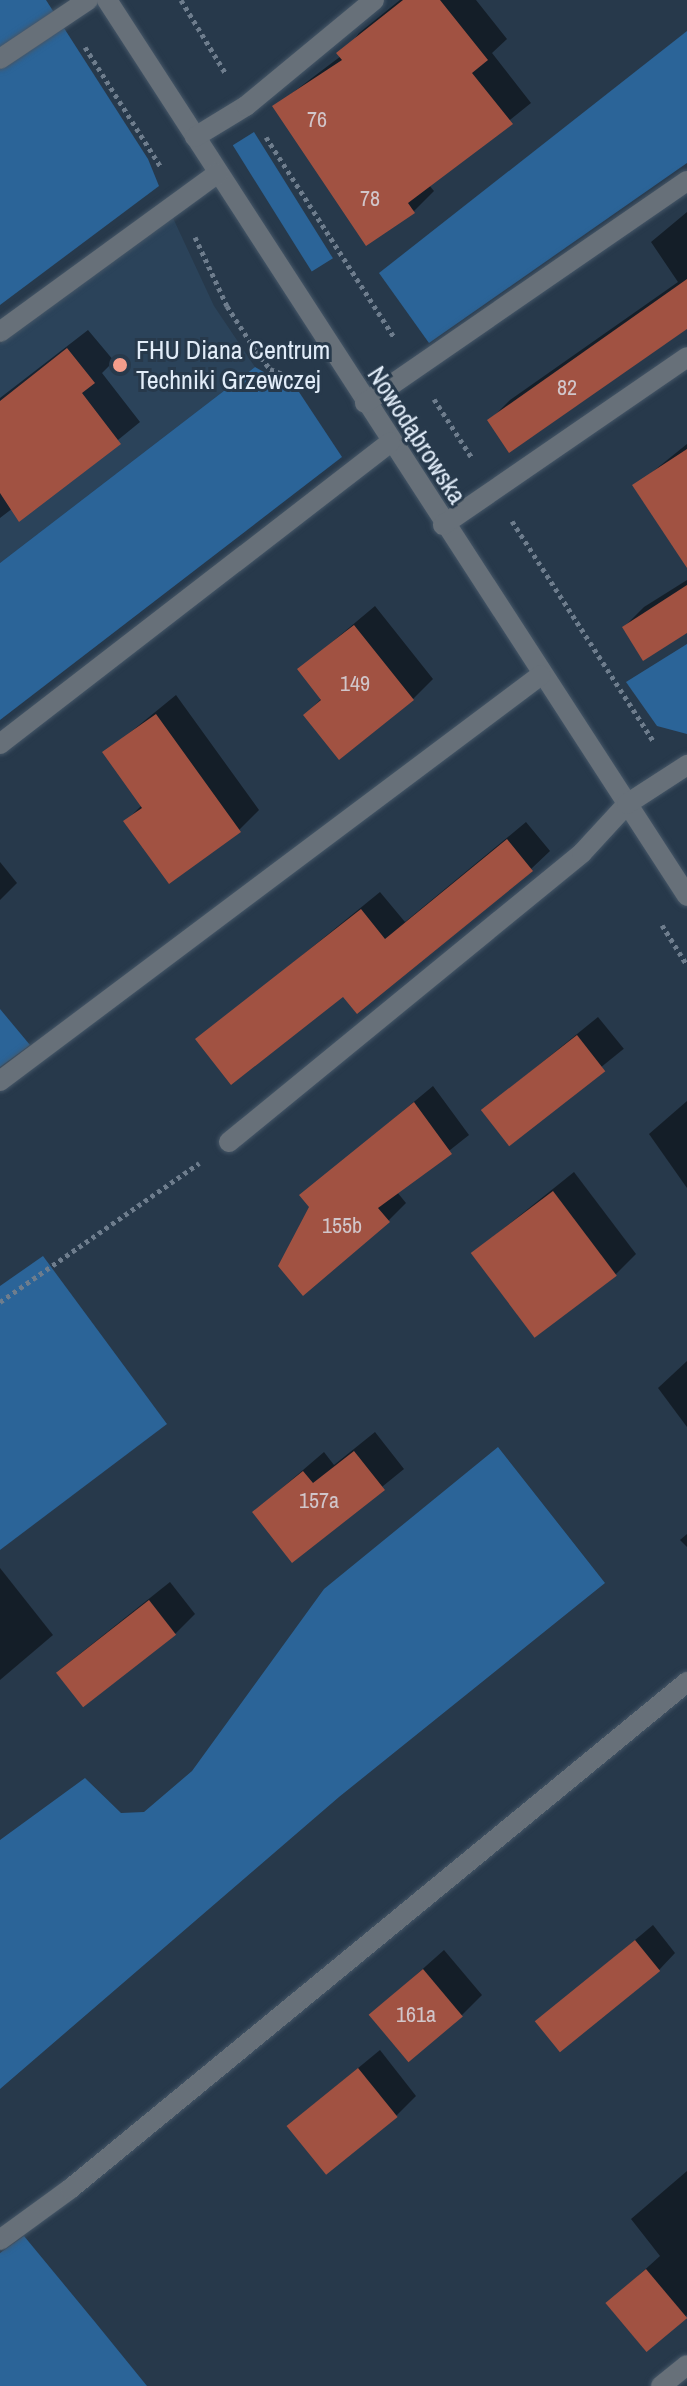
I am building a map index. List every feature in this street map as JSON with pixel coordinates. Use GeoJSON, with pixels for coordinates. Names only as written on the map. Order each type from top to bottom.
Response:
{"type":"FeatureCollection","features":[{"type":"Feature","properties":{"kind":"street"},"geometry":{"type":"LineString","coordinates":[[0,59],[88,0]]}},
{"type":"Feature","properties":{"kind":"street","name":"Nowodąbrowska"},"geometry":{"type":"LineString","coordinates":[[107,0],[443,525],[687,896]]}},
{"type":"Feature","properties":{"kind":"street"},"geometry":{"type":"LineString","coordinates":[[195,137],[246,106],[374,0]]}},
{"type":"Feature","properties":{"kind":"street"},"geometry":{"type":"LineString","coordinates":[[0,332],[218,173]]}},
{"type":"Feature","properties":{"kind":"street"},"geometry":{"type":"LineString","coordinates":[[365,403],[687,181]]}},
{"type":"Feature","properties":{"kind":"street"},"geometry":{"type":"LineString","coordinates":[[443,525],[687,357]]}},
{"type":"Feature","properties":{"kind":"street"},"geometry":{"type":"LineString","coordinates":[[0,744],[390,443]]}},
{"type":"Feature","properties":{"kind":"street"},"geometry":{"type":"LineString","coordinates":[[0,1081],[541,675]]}},
{"type":"Feature","properties":{"kind":"street"},"geometry":{"type":"LineString","coordinates":[[229,1142],[582,853],[627,804],[687,765]]}},
{"type":"Feature","properties":{"kind":"street"},"geometry":{"type":"LineString","coordinates":[[0,2240],[83,2179],[687,1682]]}},
{"type":"Feature","properties":{"kind":"street"},"geometry":{"type":"LineString","coordinates":[[661,2386],[687,2365]]}},
{"type":"Feature","properties":{"kind":"path"},"geometry":{"type":"LineString","coordinates":[[0,1302],[229,1142]]}},
{"type":"Feature","properties":{"kind":"shaded area"},"geometry":{"type":"Polygon","coordinates":[[[0,0],[46,0],[148,159],[159,186],[0,305],[0,0]]]}},
{"type":"Feature","properties":{"kind":"shaded area"},"geometry":{"type":"Polygon","coordinates":[[[687,31],[687,163],[429,343],[379,273],[687,31]]]}},
{"type":"Feature","properties":{"kind":"shaded area"},"geometry":{"type":"Polygon","coordinates":[[[254,132],[333,258],[312,272],[233,145],[254,132]]]}},
{"type":"Feature","properties":{"kind":"shaded area"},"geometry":{"type":"Polygon","coordinates":[[[173,218],[214,306],[255,367],[0,563],[0,344],[173,218]]]}},
{"type":"Feature","properties":{"kind":"shaded area"},"geometry":{"type":"Polygon","coordinates":[[[255,367],[299,392],[342,457],[0,720],[0,563],[255,367]]]}},
{"type":"Feature","properties":{"kind":"shaded area"},"geometry":{"type":"Polygon","coordinates":[[[687,644],[687,734],[657,726],[626,682],[687,644]]]}},
{"type":"Feature","properties":{"kind":"shaded area"},"geometry":{"type":"Polygon","coordinates":[[[0,1009],[30,1045],[0,1067],[0,1009]]]}},
{"type":"Feature","properties":{"kind":"shaded area"},"geometry":{"type":"Polygon","coordinates":[[[43,1256],[167,1424],[0,1550],[0,1286],[43,1256]]]}},
{"type":"Feature","properties":{"kind":"shaded area"},"geometry":{"type":"Polygon","coordinates":[[[498,1447],[605,1583],[339,1797],[0,2089],[0,1840],[85,1778],[121,1813],[144,1812],[192,1771],[324,1589],[498,1447]]]}},
{"type":"Feature","properties":{"kind":"shaded area"},"geometry":{"type":"Polygon","coordinates":[[[24,2236],[147,2386],[0,2386],[0,2253],[24,2236]]]}},
{"type":"Feature","properties":{"kind":"building"},"geometry":{"type":"Polygon","coordinates":[[[403,0],[440,0],[488,60],[472,73],[513,124],[408,203],[415,213],[366,246],[272,106],[342,60],[336,53],[403,0]]]}},
{"type":"Feature","properties":{"kind":"building"},"geometry":{"type":"Polygon","coordinates":[[[687,279],[687,329],[509,453],[487,420],[687,279]]]}},
{"type":"Feature","properties":{"kind":"building"},"geometry":{"type":"Polygon","coordinates":[[[67,348],[95,383],[82,393],[121,444],[19,522],[0,493],[0,401],[67,348]]]}},
{"type":"Feature","properties":{"kind":"building"},"geometry":{"type":"Polygon","coordinates":[[[687,449],[687,568],[632,485],[687,449]]]}},
{"type":"Feature","properties":{"kind":"building"},"geometry":{"type":"Polygon","coordinates":[[[687,585],[687,633],[643,661],[622,627],[687,585]]]}},
{"type":"Feature","properties":{"kind":"building"},"geometry":{"type":"Polygon","coordinates":[[[354,625],[414,700],[339,760],[303,715],[321,700],[297,669],[354,625]]]}},
{"type":"Feature","properties":{"kind":"building"},"geometry":{"type":"Polygon","coordinates":[[[156,714],[241,832],[169,884],[123,821],[142,808],[102,752],[156,714]]]}},
{"type":"Feature","properties":{"kind":"building"},"geometry":{"type":"Polygon","coordinates":[[[507,839],[533,871],[357,1014],[343,997],[231,1085],[195,1039],[361,909],[385,939],[507,839]]]}},
{"type":"Feature","properties":{"kind":"building"},"geometry":{"type":"Polygon","coordinates":[[[577,1035],[605,1071],[509,1146],[481,1110],[577,1035]]]}},
{"type":"Feature","properties":{"kind":"building"},"geometry":{"type":"Polygon","coordinates":[[[414,1102],[452,1154],[378,1208],[390,1222],[303,1296],[278,1266],[309,1207],[299,1195],[414,1102]]]}},
{"type":"Feature","properties":{"kind":"building"},"geometry":{"type":"Polygon","coordinates":[[[553,1191],[617,1276],[535,1338],[471,1253],[553,1191]]]}},
{"type":"Feature","properties":{"kind":"building"},"geometry":{"type":"Polygon","coordinates":[[[354,1451],[385,1490],[292,1563],[252,1512],[303,1471],[313,1483],[354,1451]]]}},
{"type":"Feature","properties":{"kind":"building"},"geometry":{"type":"Polygon","coordinates":[[[149,1600],[176,1635],[83,1707],[56,1673],[149,1600]]]}},
{"type":"Feature","properties":{"kind":"building"},"geometry":{"type":"Polygon","coordinates":[[[635,1940],[660,1971],[560,2052],[535,2021],[635,1940]]]}},
{"type":"Feature","properties":{"kind":"building"},"geometry":{"type":"Polygon","coordinates":[[[423,1969],[463,2016],[408,2062],[369,2015],[423,1969]]]}},
{"type":"Feature","properties":{"kind":"building"},"geometry":{"type":"Polygon","coordinates":[[[358,2068],[398,2117],[326,2175],[287,2126],[358,2068]]]}},
{"type":"Feature","properties":{"kind":"building"},"geometry":{"type":"Polygon","coordinates":[[[646,2269],[687,2318],[647,2352],[605,2303],[646,2269]]]}},
{"type":"Feature","properties":{"kind":"place","name":"FHU Diana Centrum Techniki Grzewczej"},"geometry":{"type":"Point","coordinates":[120,365]}}]}
